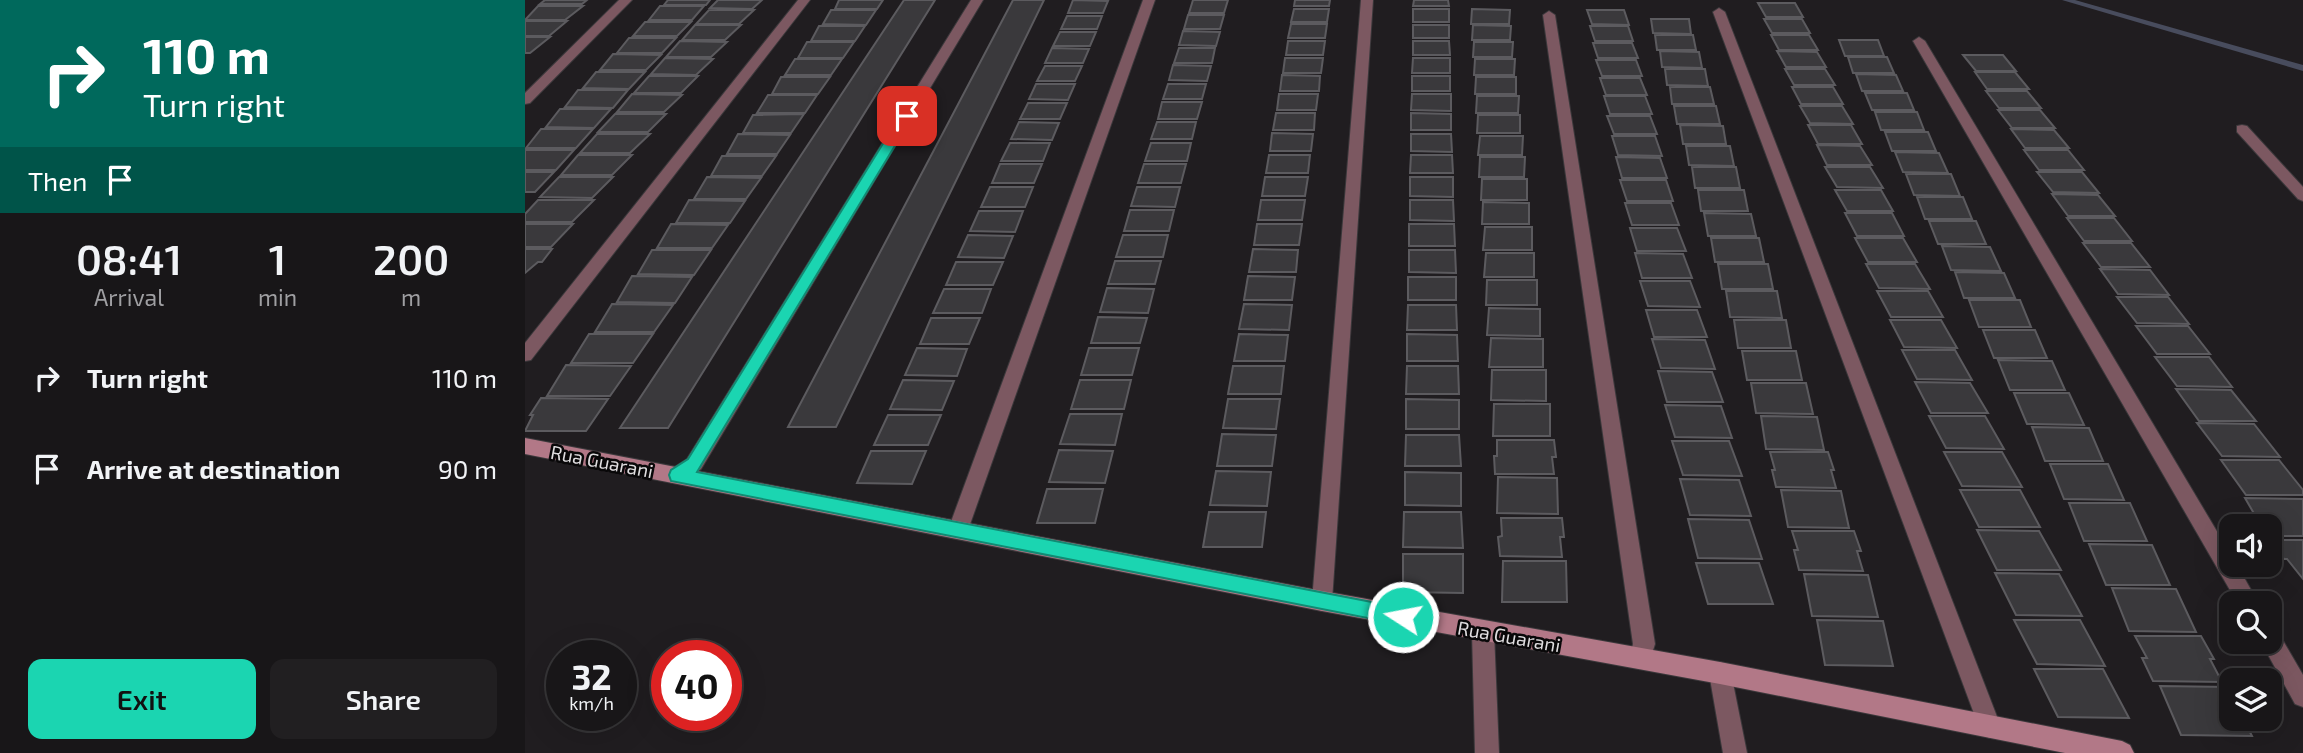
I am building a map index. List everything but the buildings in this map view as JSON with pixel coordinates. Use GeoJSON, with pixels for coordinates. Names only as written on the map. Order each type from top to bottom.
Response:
{"type":"FeatureCollection","features":[{"type":"Feature","properties":{"kind":"street"},"geometry":{"type":"LineString","coordinates":[[525,100],[626,0]]}},
{"type":"Feature","properties":{"kind":"street"},"geometry":{"type":"LineString","coordinates":[[525,355],[804,0]]}},
{"type":"Feature","properties":{"kind":"street"},"geometry":{"type":"LineString","coordinates":[[677,475],[694,464],[977,0]]}},
{"type":"Feature","properties":{"kind":"street"},"geometry":{"type":"LineString","coordinates":[[958,530],[1149,0]]}},
{"type":"Feature","properties":{"kind":"street"},"geometry":{"type":"LineString","coordinates":[[1322,601],[1367,0]]}},
{"type":"Feature","properties":{"kind":"street"},"geometry":{"type":"LineString","coordinates":[[1719,12],[1990,727]]}},
{"type":"Feature","properties":{"kind":"street"},"geometry":{"type":"LineString","coordinates":[[1549,15],[1644,644],[1640,659]]}},
{"type":"Feature","properties":{"kind":"street"},"geometry":{"type":"LineString","coordinates":[[1919,41],[2241,591]]}},
{"type":"Feature","properties":{"kind":"street"},"geometry":{"type":"LineString","coordinates":[[2242,129],[2303,196]]}},
{"type":"Feature","properties":{"kind":"street","name":"Rua Guarani"},"geometry":{"type":"LineString","coordinates":[[525,446],[1483,632],[1720,673],[2122,753]]}},
{"type":"Feature","properties":{"kind":"street"},"geometry":{"type":"LineString","coordinates":[[1483,632],[1487,753]]}},
{"type":"Feature","properties":{"kind":"street"},"geometry":{"type":"LineString","coordinates":[[2279,654],[2303,696]]}},
{"type":"Feature","properties":{"kind":"street"},"geometry":{"type":"LineString","coordinates":[[1720,673],[1735,753]]}},
{"type":"Feature","properties":{"kind":"waterway"},"geometry":{"type":"LineString","coordinates":[[2066,0],[2303,68]]}},
{"type":"Feature","properties":{"kind":"route"},"geometry":{"type":"LineString","coordinates":[[907,116],[694,464],[677,475],[1403,617]]}}]}
